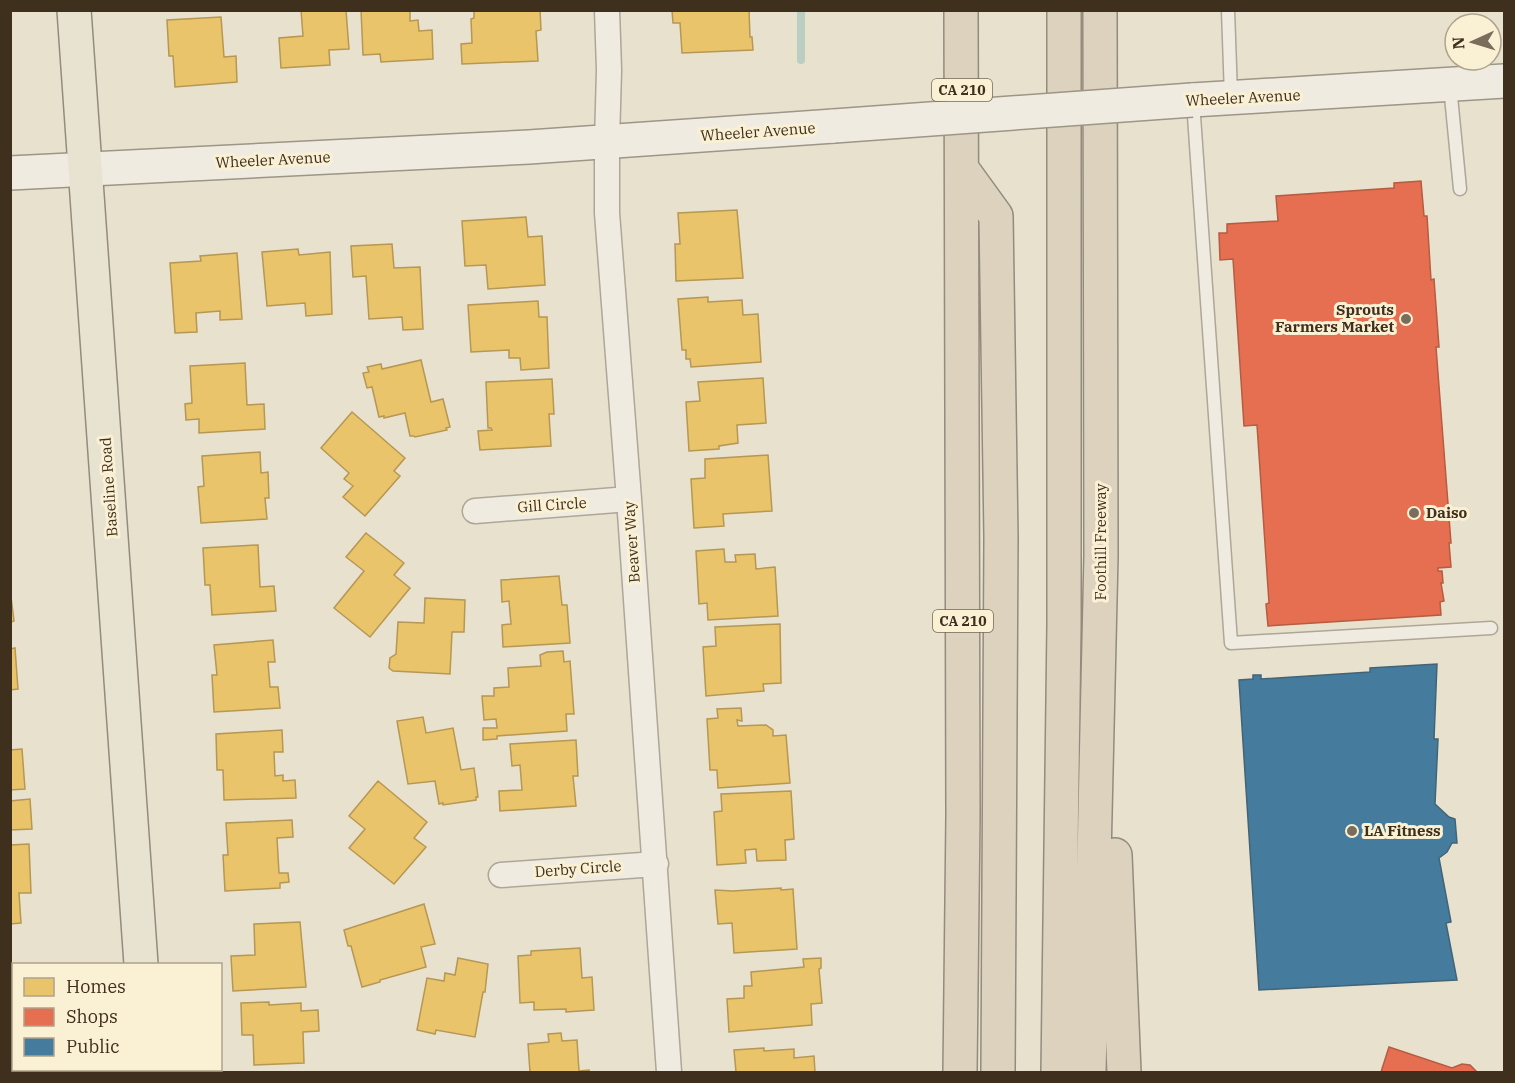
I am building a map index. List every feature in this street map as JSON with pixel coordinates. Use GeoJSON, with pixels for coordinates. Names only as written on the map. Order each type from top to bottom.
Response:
{"type":"FeatureCollection","features":[{"type":"Feature","properties":{"kind":"highway","name":"CA 210"},"geometry":{"type":"LineString","coordinates":[[960,1072],[963,816],[961,10]]}},
{"type":"Feature","properties":{"kind":"highway"},"geometry":{"type":"LineString","coordinates":[[1058,1072],[1064,625],[1064,10]]}},
{"type":"Feature","properties":{"kind":"highway","name":"Foothill Freeway"},"geometry":{"type":"LineString","coordinates":[[1089,1072],[1101,556],[1100,10]]}},
{"type":"Feature","properties":{"kind":"highway"},"geometry":{"type":"LineString","coordinates":[[962,169],[996,216],[1001,537],[998,1072]]}},
{"type":"Feature","properties":{"kind":"highway"},"geometry":{"type":"LineString","coordinates":[[1101,556],[1124,1072]]}},
{"type":"Feature","properties":{"kind":"main road","name":"Baseline Road"},"geometry":{"type":"LineString","coordinates":[[74,10],[141,963]]}},
{"type":"Feature","properties":{"kind":"main road","name":"Wheeler Avenue"},"geometry":{"type":"LineString","coordinates":[[10,173],[607,142],[1192,100],[1504,81]]}},
{"type":"Feature","properties":{"kind":"street","name":"Beaver Way"},"geometry":{"type":"LineString","coordinates":[[607,10],[609,70],[607,213],[656,864],[669,1072]]}},
{"type":"Feature","properties":{"kind":"street","name":"Gill Circle"},"geometry":{"type":"LineString","coordinates":[[475,511],[629,499]]}},
{"type":"Feature","properties":{"kind":"street","name":"Derby Circle"},"geometry":{"type":"LineString","coordinates":[[501,875],[656,864]]}},
{"type":"Feature","properties":{"kind":"lane"},"geometry":{"type":"LineString","coordinates":[[1228,10],[1231,98]]}},
{"type":"Feature","properties":{"kind":"lane"},"geometry":{"type":"LineString","coordinates":[[1450,85],[1460,189]]}},
{"type":"Feature","properties":{"kind":"lane"},"geometry":{"type":"LineString","coordinates":[[1192,100],[1231,643],[1491,628]]}},
{"type":"Feature","properties":{"kind":"building: Homes"},"geometry":{"type":"Polygon","coordinates":[[[301,10],[346,10],[349,49],[329,50],[330,65],[281,68],[279,38],[303,36],[301,10]]]}},
{"type":"Feature","properties":{"kind":"building: Homes"},"geometry":{"type":"Polygon","coordinates":[[[361,10],[410,10],[410,21],[418,20],[419,31],[432,30],[433,59],[381,62],[380,54],[363,55],[361,10]]]}},
{"type":"Feature","properties":{"kind":"building: Homes"},"geometry":{"type":"Polygon","coordinates":[[[474,10],[540,10],[541,30],[536,31],[538,61],[462,64],[461,44],[472,43],[471,19],[474,18],[474,10]]]}},
{"type":"Feature","properties":{"kind":"building: Homes"},"geometry":{"type":"Polygon","coordinates":[[[672,10],[749,10],[753,50],[682,53],[680,23],[673,23],[672,10]]]}},
{"type":"Feature","properties":{"kind":"building: Homes"},"geometry":{"type":"Polygon","coordinates":[[[221,17],[224,57],[236,56],[237,82],[175,87],[173,56],[169,56],[167,20],[221,17]]]}},
{"type":"Feature","properties":{"kind":"building: Homes"},"geometry":{"type":"Polygon","coordinates":[[[737,210],[743,278],[676,281],[675,244],[680,244],[678,213],[737,210]]]}},
{"type":"Feature","properties":{"kind":"building: Homes"},"geometry":{"type":"Polygon","coordinates":[[[526,217],[528,237],[542,236],[545,285],[488,289],[486,265],[465,266],[462,221],[526,217]]]}},
{"type":"Feature","properties":{"kind":"building: Homes"},"geometry":{"type":"Polygon","coordinates":[[[392,244],[394,268],[420,267],[423,329],[403,330],[402,317],[369,319],[366,276],[353,277],[351,246],[392,244]]]}},
{"type":"Feature","properties":{"kind":"building: Homes"},"geometry":{"type":"Polygon","coordinates":[[[298,249],[299,255],[330,252],[332,314],[306,316],[305,303],[267,306],[262,252],[298,249]]]}},
{"type":"Feature","properties":{"kind":"building: Homes"},"geometry":{"type":"Polygon","coordinates":[[[237,253],[242,319],[220,320],[220,311],[196,313],[197,332],[175,333],[170,263],[201,261],[200,256],[237,253]]]}},
{"type":"Feature","properties":{"kind":"building: Homes"},"geometry":{"type":"Polygon","coordinates":[[[708,297],[708,302],[742,300],[743,315],[758,314],[761,362],[691,367],[690,359],[686,359],[686,350],[682,350],[678,299],[708,297]]]}},
{"type":"Feature","properties":{"kind":"building: Homes"},"geometry":{"type":"Polygon","coordinates":[[[538,301],[539,317],[547,317],[549,368],[521,370],[520,358],[509,358],[509,350],[471,352],[468,305],[538,301]]]}},
{"type":"Feature","properties":{"kind":"building: Homes"},"geometry":{"type":"Polygon","coordinates":[[[421,360],[431,402],[443,399],[450,427],[446,428],[447,430],[415,437],[410,436],[405,413],[379,417],[372,387],[367,388],[363,373],[369,372],[367,367],[381,364],[382,369],[421,360]]]}},
{"type":"Feature","properties":{"kind":"building: Homes"},"geometry":{"type":"Polygon","coordinates":[[[245,363],[247,405],[264,404],[265,429],[199,433],[199,419],[186,420],[185,404],[192,403],[190,366],[245,363]]]}},
{"type":"Feature","properties":{"kind":"building: Homes"},"geometry":{"type":"Polygon","coordinates":[[[763,378],[766,423],[737,425],[738,443],[719,446],[719,449],[689,451],[686,402],[700,401],[698,382],[763,378]]]}},
{"type":"Feature","properties":{"kind":"building: Homes"},"geometry":{"type":"Polygon","coordinates":[[[552,379],[554,414],[549,414],[551,446],[480,450],[478,431],[492,430],[488,428],[486,382],[552,379]]]}},
{"type":"Feature","properties":{"kind":"building: Homes"},"geometry":{"type":"Polygon","coordinates":[[[352,412],[405,458],[394,471],[400,476],[365,516],[343,497],[353,486],[344,479],[349,473],[321,448],[352,412]]]}},
{"type":"Feature","properties":{"kind":"building: Homes"},"geometry":{"type":"Polygon","coordinates":[[[260,452],[261,473],[268,472],[269,498],[265,498],[267,519],[201,523],[198,487],[204,486],[202,456],[260,452]]]}},
{"type":"Feature","properties":{"kind":"building: Homes"},"geometry":{"type":"Polygon","coordinates":[[[768,455],[772,511],[723,514],[724,526],[694,528],[691,479],[705,478],[705,459],[768,455]]]}},
{"type":"Feature","properties":{"kind":"building: Homes"},"geometry":{"type":"Polygon","coordinates":[[[366,533],[404,563],[394,575],[410,588],[370,637],[334,608],[364,571],[346,557],[366,533]]]}},
{"type":"Feature","properties":{"kind":"building: Homes"},"geometry":{"type":"Polygon","coordinates":[[[258,545],[260,587],[274,586],[276,611],[212,615],[210,585],[205,585],[203,548],[258,545]]]}},
{"type":"Feature","properties":{"kind":"building: Homes"},"geometry":{"type":"Polygon","coordinates":[[[724,549],[725,562],[736,562],[735,555],[755,554],[756,569],[775,567],[778,616],[708,620],[707,603],[699,604],[696,551],[724,549]]]}},
{"type":"Feature","properties":{"kind":"building: Homes"},"geometry":{"type":"Polygon","coordinates":[[[559,576],[562,605],[567,605],[570,643],[503,647],[502,625],[511,624],[509,601],[502,602],[501,580],[559,576]]]}},
{"type":"Feature","properties":{"kind":"building: Homes"},"geometry":{"type":"Polygon","coordinates":[[[10,589],[14,621],[10,625],[10,589]]]}},
{"type":"Feature","properties":{"kind":"building: Homes"},"geometry":{"type":"Polygon","coordinates":[[[425,598],[465,600],[464,632],[452,632],[450,674],[393,671],[389,668],[390,658],[396,654],[398,622],[424,623],[425,598]]]}},
{"type":"Feature","properties":{"kind":"building: Homes"},"geometry":{"type":"Polygon","coordinates":[[[780,624],[781,683],[763,684],[764,691],[706,696],[703,647],[716,646],[715,627],[780,624]]]}},
{"type":"Feature","properties":{"kind":"building: Homes"},"geometry":{"type":"Polygon","coordinates":[[[273,640],[275,662],[268,662],[270,687],[278,687],[280,708],[214,712],[212,675],[217,675],[214,645],[273,640]]]}},
{"type":"Feature","properties":{"kind":"building: Homes"},"geometry":{"type":"Polygon","coordinates":[[[15,648],[18,689],[10,690],[10,649],[15,648]]]}},
{"type":"Feature","properties":{"kind":"building: Homes"},"geometry":{"type":"Polygon","coordinates":[[[563,651],[564,662],[570,661],[574,714],[566,714],[567,731],[497,736],[497,739],[483,740],[483,728],[497,728],[496,719],[484,720],[482,696],[494,696],[494,688],[509,687],[508,668],[541,666],[540,655],[563,651]]]}},
{"type":"Feature","properties":{"kind":"building: Homes"},"geometry":{"type":"Polygon","coordinates":[[[741,708],[742,721],[737,720],[738,726],[766,725],[773,730],[773,736],[786,735],[790,783],[718,788],[717,770],[710,770],[707,719],[718,718],[717,709],[741,708]]]}},
{"type":"Feature","properties":{"kind":"building: Homes"},"geometry":{"type":"Polygon","coordinates":[[[423,717],[426,733],[453,728],[461,770],[474,768],[478,797],[476,800],[443,805],[443,803],[439,804],[435,781],[408,784],[397,721],[423,717]]]}},
{"type":"Feature","properties":{"kind":"building: Homes"},"geometry":{"type":"Polygon","coordinates":[[[282,730],[283,752],[274,752],[275,776],[283,775],[283,781],[295,780],[296,798],[224,800],[223,770],[217,770],[216,734],[282,730]]]}},
{"type":"Feature","properties":{"kind":"building: Homes"},"geometry":{"type":"Polygon","coordinates":[[[576,740],[578,776],[573,776],[576,806],[500,811],[499,791],[522,790],[520,765],[512,766],[510,744],[576,740]]]}},
{"type":"Feature","properties":{"kind":"building: Homes"},"geometry":{"type":"Polygon","coordinates":[[[22,749],[25,789],[10,790],[10,750],[22,749]]]}},
{"type":"Feature","properties":{"kind":"building: Homes"},"geometry":{"type":"Polygon","coordinates":[[[378,781],[427,822],[414,838],[426,847],[394,884],[349,848],[365,829],[349,816],[378,781]]]}},
{"type":"Feature","properties":{"kind":"building: Homes"},"geometry":{"type":"Polygon","coordinates":[[[791,791],[794,839],[785,840],[786,860],[757,861],[756,849],[745,850],[746,863],[717,865],[714,812],[722,811],[721,794],[791,791]]]}},
{"type":"Feature","properties":{"kind":"building: Homes"},"geometry":{"type":"Polygon","coordinates":[[[30,799],[32,829],[10,830],[10,801],[30,799]]]}},
{"type":"Feature","properties":{"kind":"building: Homes"},"geometry":{"type":"Polygon","coordinates":[[[292,820],[293,837],[277,838],[279,873],[288,873],[289,882],[280,883],[280,888],[225,891],[223,855],[228,855],[226,823],[292,820]]]}},
{"type":"Feature","properties":{"kind":"building: Homes"},"geometry":{"type":"Polygon","coordinates":[[[29,844],[31,893],[19,893],[21,923],[10,924],[10,845],[29,844]]]}},
{"type":"Feature","properties":{"kind":"building: Homes"},"geometry":{"type":"Polygon","coordinates":[[[781,888],[781,890],[793,889],[797,949],[734,953],[732,923],[718,924],[715,890],[781,888]]]}},
{"type":"Feature","properties":{"kind":"building: Homes"},"geometry":{"type":"Polygon","coordinates":[[[424,904],[435,944],[421,947],[426,967],[362,987],[351,946],[348,946],[344,930],[424,904]]]}},
{"type":"Feature","properties":{"kind":"building: Homes"},"geometry":{"type":"Polygon","coordinates":[[[300,922],[306,987],[233,991],[231,956],[255,955],[254,924],[300,922]]]}},
{"type":"Feature","properties":{"kind":"building: Homes"},"geometry":{"type":"Polygon","coordinates":[[[580,948],[582,978],[592,977],[594,1010],[566,1012],[566,1009],[534,1010],[534,1002],[520,1003],[518,956],[531,955],[531,951],[580,948]]]}},
{"type":"Feature","properties":{"kind":"building: Homes"},"geometry":{"type":"Polygon","coordinates":[[[458,958],[488,964],[485,992],[483,992],[475,1037],[436,1030],[435,1034],[417,1030],[427,978],[444,981],[445,973],[455,975],[458,958]]]}},
{"type":"Feature","properties":{"kind":"building: Homes"},"geometry":{"type":"Polygon","coordinates":[[[821,958],[819,969],[822,1003],[811,1004],[812,1025],[729,1032],[727,999],[744,998],[744,986],[752,986],[751,972],[804,967],[803,959],[821,958]]]}},
{"type":"Feature","properties":{"kind":"building: Homes"},"geometry":{"type":"Polygon","coordinates":[[[269,1002],[269,1005],[301,1003],[301,1011],[318,1010],[319,1031],[303,1032],[304,1063],[254,1065],[253,1035],[242,1035],[241,1003],[269,1002]]]}},
{"type":"Feature","properties":{"kind":"building: Homes"},"geometry":{"type":"Polygon","coordinates":[[[561,1033],[562,1041],[577,1040],[579,1071],[589,1070],[590,1072],[530,1072],[528,1044],[549,1042],[548,1034],[561,1033]]]}},
{"type":"Feature","properties":{"kind":"building: Homes"},"geometry":{"type":"Polygon","coordinates":[[[764,1048],[764,1051],[794,1049],[794,1058],[814,1056],[815,1072],[736,1072],[734,1050],[764,1048]]]}},
{"type":"Feature","properties":{"kind":"building: Homes"},"geometry":{"type":"Polygon","coordinates":[[[10,1050],[12,1050],[12,1071],[63,1071],[63,1072],[10,1072],[10,1050]]]}},
{"type":"Feature","properties":{"kind":"building: Shops"},"geometry":{"type":"Polygon","coordinates":[[[1421,181],[1424,216],[1427,216],[1431,280],[1434,279],[1439,347],[1436,347],[1451,543],[1449,543],[1451,567],[1438,568],[1438,571],[1442,571],[1443,583],[1441,583],[1444,601],[1440,602],[1441,615],[1268,626],[1266,604],[1269,603],[1257,425],[1244,426],[1233,259],[1220,260],[1219,233],[1227,233],[1227,224],[1278,221],[1276,196],[1394,188],[1394,183],[1421,181]]]}},
{"type":"Feature","properties":{"kind":"building: Shops"},"geometry":{"type":"Polygon","coordinates":[[[1389,1047],[1452,1068],[1462,1064],[1470,1065],[1477,1072],[1381,1072],[1389,1047]]]}},
{"type":"Feature","properties":{"kind":"building: Public","name":"LA Fitness"},"geometry":{"type":"Polygon","coordinates":[[[1437,664],[1434,739],[1438,739],[1435,804],[1449,817],[1455,819],[1457,843],[1452,843],[1447,852],[1439,858],[1451,922],[1446,923],[1457,980],[1259,990],[1239,680],[1253,679],[1253,675],[1261,675],[1261,679],[1370,672],[1370,668],[1437,664]]]}},
{"type":"Feature","properties":{"kind":"waterway"},"geometry":{"type":"LineString","coordinates":[[801,10],[801,60]]}},
{"type":"Feature","properties":{"kind":"place","name":"Sprouts Farmers Market"},"geometry":{"type":"Point","coordinates":[1406,319]}},
{"type":"Feature","properties":{"kind":"place","name":"Daiso"},"geometry":{"type":"Point","coordinates":[1414,513]}},
{"type":"Feature","properties":{"kind":"place","name":"LA Fitness"},"geometry":{"type":"Point","coordinates":[1352,831]}}]}
